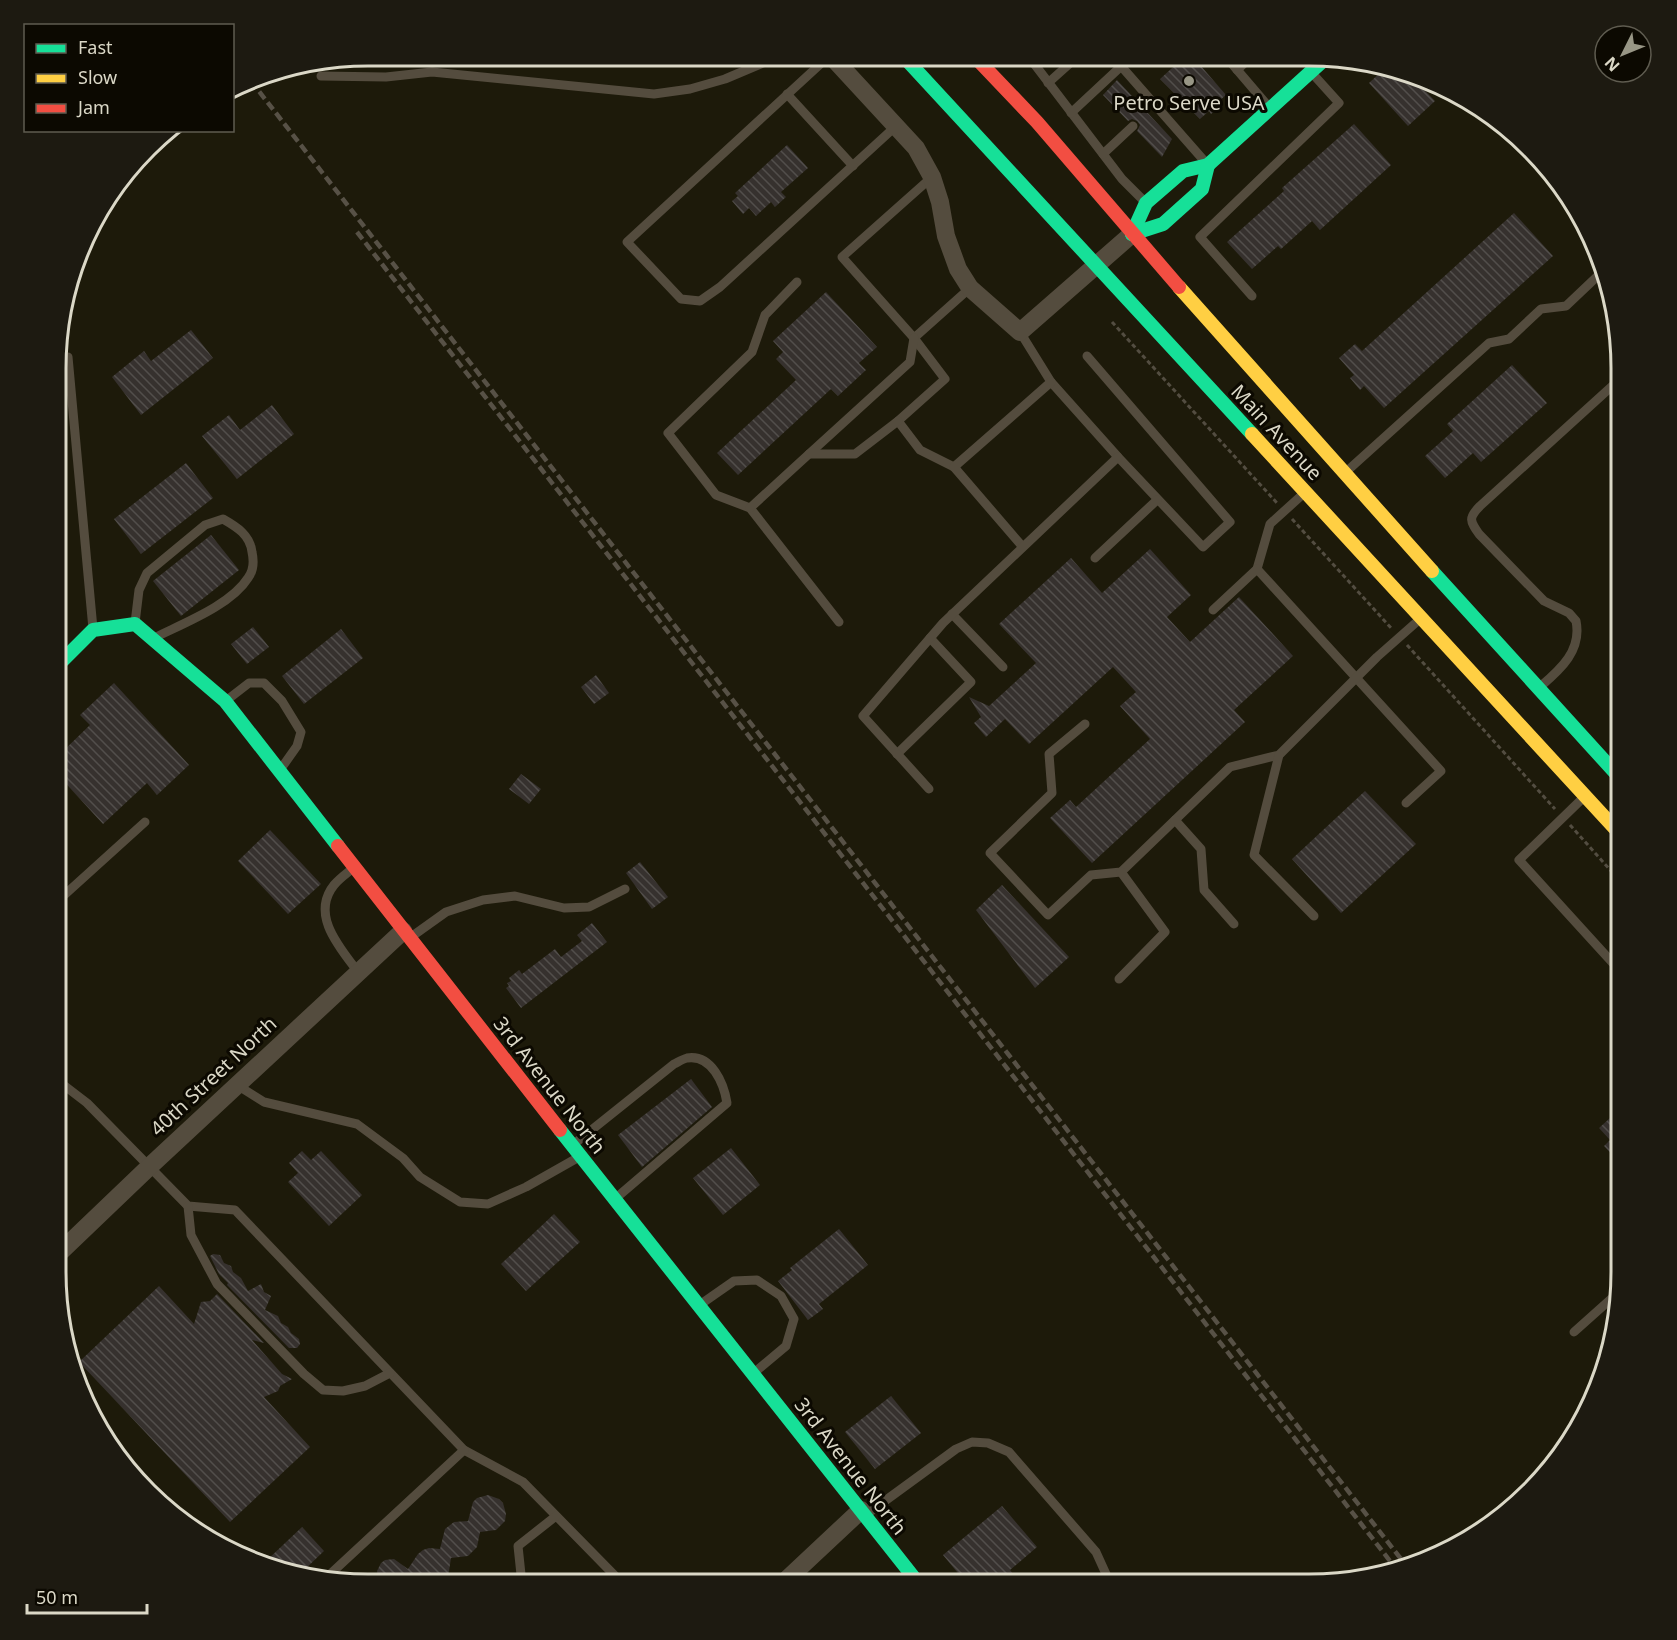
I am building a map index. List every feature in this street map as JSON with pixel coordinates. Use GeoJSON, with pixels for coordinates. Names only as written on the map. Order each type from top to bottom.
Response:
{"type":"FeatureCollection","features":[{"type":"Feature","properties":{"kind":"main road","name":"Main Avenue"},"geometry":{"type":"LineString","coordinates":[[912,66],[1611,824]]}},
{"type":"Feature","properties":{"kind":"main road","name":"Main Avenue"},"geometry":{"type":"LineString","coordinates":[[984,66],[1037,122],[1132,234],[1344,474],[1611,768]]}},
{"type":"Feature","properties":{"kind":"main road"},"geometry":{"type":"LineString","coordinates":[[1132,234],[1146,203],[1183,171],[1208,165],[1317,66]]}},
{"type":"Feature","properties":{"kind":"main road"},"geometry":{"type":"LineString","coordinates":[[1132,234],[1163,224],[1202,189],[1208,165]]}},
{"type":"Feature","properties":{"kind":"main road"},"geometry":{"type":"LineString","coordinates":[[66,657],[93,630],[135,624]]}},
{"type":"Feature","properties":{"kind":"main road","name":"3rd Avenue North"},"geometry":{"type":"LineString","coordinates":[[135,624],[225,701],[911,1574]]}},
{"type":"Feature","properties":{"kind":"street"},"geometry":{"type":"LineString","coordinates":[[840,66],[916,148],[932,177],[940,202],[946,236],[958,269],[970,288],[1020,332],[1132,234]]}},
{"type":"Feature","properties":{"kind":"street","name":"40th Street North"},"geometry":{"type":"LineString","coordinates":[[66,1246],[358,972],[406,934]]}},
{"type":"Feature","properties":{"kind":"street"},"geometry":{"type":"LineString","coordinates":[[793,1574],[863,1513]]}},
{"type":"Feature","properties":{"kind":"lane"},"geometry":{"type":"LineString","coordinates":[[321,76],[386,77],[432,72],[654,94],[690,89],[716,82],[755,66]]}},
{"type":"Feature","properties":{"kind":"lane"},"geometry":{"type":"LineString","coordinates":[[818,66],[627,242],[681,299],[700,301],[720,287],[896,126]]}},
{"type":"Feature","properties":{"kind":"lane"},"geometry":{"type":"LineString","coordinates":[[1036,66],[1122,179],[1146,203]]}},
{"type":"Feature","properties":{"kind":"lane"},"geometry":{"type":"LineString","coordinates":[[1048,83],[1067,66]]}},
{"type":"Feature","properties":{"kind":"lane"},"geometry":{"type":"LineString","coordinates":[[1071,113],[1121,66],[1208,165]]}},
{"type":"Feature","properties":{"kind":"lane"},"geometry":{"type":"LineString","coordinates":[[1234,66],[1270,108]]}},
{"type":"Feature","properties":{"kind":"lane"},"geometry":{"type":"LineString","coordinates":[[1237,70],[1241,66]]}},
{"type":"Feature","properties":{"kind":"lane"},"geometry":{"type":"LineString","coordinates":[[1252,296],[1200,237],[1338,103],[1311,72]]}},
{"type":"Feature","properties":{"kind":"lane"},"geometry":{"type":"LineString","coordinates":[[787,94],[853,166]]}},
{"type":"Feature","properties":{"kind":"lane"},"geometry":{"type":"LineString","coordinates":[[1147,112],[1154,104]]}},
{"type":"Feature","properties":{"kind":"lane"},"geometry":{"type":"LineString","coordinates":[[1103,154],[1133,126]]}},
{"type":"Feature","properties":{"kind":"lane"},"geometry":{"type":"LineString","coordinates":[[809,453],[855,454],[897,422],[945,379],[914,338],[842,257],[932,177]]}},
{"type":"Feature","properties":{"kind":"lane"},"geometry":{"type":"LineString","coordinates":[[1344,474],[1489,343],[1509,339],[1541,309],[1566,306],[1597,277]]}},
{"type":"Feature","properties":{"kind":"lane"},"geometry":{"type":"LineString","coordinates":[[797,282],[765,315],[752,352],[668,433],[716,495],[750,508],[839,622]]}},
{"type":"Feature","properties":{"kind":"lane"},"geometry":{"type":"LineString","coordinates":[[750,508],[910,362],[914,338],[970,288]]}},
{"type":"Feature","properties":{"kind":"lane"},"geometry":{"type":"LineString","coordinates":[[1020,332],[1051,382],[1203,548],[1230,522],[1087,356]]}},
{"type":"Feature","properties":{"kind":"lane"},"geometry":{"type":"LineString","coordinates":[[68,357],[93,630]]}},
{"type":"Feature","properties":{"kind":"lane"},"geometry":{"type":"LineString","coordinates":[[954,466],[1051,382]]}},
{"type":"Feature","properties":{"kind":"lane"},"geometry":{"type":"LineString","coordinates":[[1540,687],[1574,650],[1578,642],[1576,621],[1569,613],[1544,601],[1479,534],[1471,518],[1473,512],[1611,387]]}},
{"type":"Feature","properties":{"kind":"lane"},"geometry":{"type":"LineString","coordinates":[[897,422],[920,450],[954,466],[1022,546]]}},
{"type":"Feature","properties":{"kind":"lane"},"geometry":{"type":"LineString","coordinates":[[930,789],[862,716],[952,614],[1118,457]]}},
{"type":"Feature","properties":{"kind":"lane"},"geometry":{"type":"LineString","coordinates":[[1213,610],[1257,569],[1270,524],[1306,492]]}},
{"type":"Feature","properties":{"kind":"lane"},"geometry":{"type":"LineString","coordinates":[[1095,558],[1157,500]]}},
{"type":"Feature","properties":{"kind":"lane"},"geometry":{"type":"LineString","coordinates":[[135,624],[139,590],[147,573],[205,525],[224,519],[240,528],[251,544],[254,563],[249,578],[230,597],[154,638]]}},
{"type":"Feature","properties":{"kind":"lane"},"geometry":{"type":"LineString","coordinates":[[1257,569],[1441,771],[1406,803]]}},
{"type":"Feature","properties":{"kind":"lane"},"geometry":{"type":"LineString","coordinates":[[952,614],[1003,667]]}},
{"type":"Feature","properties":{"kind":"lane"},"geometry":{"type":"LineString","coordinates":[[1085,724],[1049,754],[1052,793],[990,853],[1048,915],[1091,875],[1121,872],[1230,767],[1279,754],[1421,618]]}},
{"type":"Feature","properties":{"kind":"lane"},"geometry":{"type":"LineString","coordinates":[[897,754],[970,682],[930,638]]}},
{"type":"Feature","properties":{"kind":"lane"},"geometry":{"type":"LineString","coordinates":[[225,701],[249,683],[264,683],[282,702],[301,732],[297,746],[279,772]]}},
{"type":"Feature","properties":{"kind":"lane"},"geometry":{"type":"LineString","coordinates":[[1279,754],[1254,855],[1314,916]]}},
{"type":"Feature","properties":{"kind":"lane"},"geometry":{"type":"LineString","coordinates":[[1585,796],[1518,860],[1611,961]]}},
{"type":"Feature","properties":{"kind":"lane"},"geometry":{"type":"LineString","coordinates":[[1175,820],[1201,849],[1204,890],[1234,924]]}},
{"type":"Feature","properties":{"kind":"lane"},"geometry":{"type":"LineString","coordinates":[[66,893],[145,822]]}},
{"type":"Feature","properties":{"kind":"lane"},"geometry":{"type":"LineString","coordinates":[[354,868],[333,885],[323,907],[334,940],[358,972]]}},
{"type":"Feature","properties":{"kind":"lane"},"geometry":{"type":"LineString","coordinates":[[1119,979],[1165,933],[1121,872]]}},
{"type":"Feature","properties":{"kind":"lane"},"geometry":{"type":"LineString","coordinates":[[406,934],[446,912],[483,900],[514,896],[564,908],[589,907],[625,889]]}},
{"type":"Feature","properties":{"kind":"lane"},"geometry":{"type":"LineString","coordinates":[[572,1145],[674,1064],[687,1058],[700,1059],[712,1068],[724,1086],[727,1103],[615,1199]]}},
{"type":"Feature","properties":{"kind":"lane"},"geometry":{"type":"LineString","coordinates":[[237,1085],[264,1102],[357,1124],[403,1158],[420,1177],[460,1202],[488,1204],[582,1156]]}},
{"type":"Feature","properties":{"kind":"lane"},"geometry":{"type":"LineString","coordinates":[[66,1087],[87,1103],[188,1206],[235,1210],[464,1450],[523,1482],[612,1574]]}},
{"type":"Feature","properties":{"kind":"lane"},"geometry":{"type":"LineString","coordinates":[[188,1206],[191,1235],[217,1284],[304,1374],[323,1390],[354,1389],[390,1373]]}},
{"type":"Feature","properties":{"kind":"lane"},"geometry":{"type":"LineString","coordinates":[[700,1306],[734,1281],[757,1280],[781,1296],[794,1319],[786,1346],[753,1374]]}},
{"type":"Feature","properties":{"kind":"lane"},"geometry":{"type":"LineString","coordinates":[[1574,1332],[1609,1301]]}},
{"type":"Feature","properties":{"kind":"lane"},"geometry":{"type":"LineString","coordinates":[[863,1513],[956,1449],[972,1442],[988,1443],[1009,1452],[1096,1552],[1106,1574]]}},
{"type":"Feature","properties":{"kind":"lane"},"geometry":{"type":"LineString","coordinates":[[333,1572],[464,1450]]}},
{"type":"Feature","properties":{"kind":"lane"},"geometry":{"type":"LineString","coordinates":[[521,1574],[518,1546],[556,1516]]}},
{"type":"Feature","properties":{"kind":"path"},"geometry":{"type":"LineString","coordinates":[[1112,322],[1611,871]]}},
{"type":"Feature","properties":{"kind":"building"},"geometry":{"type":"Polygon","coordinates":[[[1174,66],[1201,66],[1226,95],[1219,101],[1222,104],[1211,114],[1209,111],[1200,119],[1160,79],[1174,66]]]}},
{"type":"Feature","properties":{"kind":"building"},"geometry":{"type":"Polygon","coordinates":[[[1378,74],[1387,76],[1423,88],[1435,101],[1408,126],[1369,83],[1378,74]]]}},
{"type":"Feature","properties":{"kind":"building"},"geometry":{"type":"Polygon","coordinates":[[[1117,80],[1172,139],[1162,157],[1137,131],[1140,125],[1137,121],[1132,119],[1128,121],[1103,95],[1117,80]]]}},
{"type":"Feature","properties":{"kind":"building"},"geometry":{"type":"Polygon","coordinates":[[[1354,124],[1391,165],[1320,230],[1312,221],[1281,249],[1278,246],[1252,269],[1227,242],[1284,191],[1282,188],[1354,124]]]}},
{"type":"Feature","properties":{"kind":"building"},"geometry":{"type":"Polygon","coordinates":[[[787,145],[808,168],[781,192],[786,197],[775,207],[771,202],[756,216],[749,208],[743,214],[732,201],[738,196],[735,193],[787,145]]]}},
{"type":"Feature","properties":{"kind":"building"},"geometry":{"type":"Polygon","coordinates":[[[1514,213],[1553,256],[1384,408],[1364,386],[1360,390],[1350,378],[1354,375],[1339,358],[1355,344],[1362,351],[1514,213]]]}},
{"type":"Feature","properties":{"kind":"building"},"geometry":{"type":"Polygon","coordinates":[[[826,292],[877,347],[859,363],[866,370],[838,396],[831,389],[738,475],[717,453],[796,380],[776,359],[783,352],[773,341],[826,292]]]}},
{"type":"Feature","properties":{"kind":"building"},"geometry":{"type":"Polygon","coordinates":[[[191,330],[213,358],[141,415],[112,377],[144,351],[151,361],[191,330]]]}},
{"type":"Feature","properties":{"kind":"building"},"geometry":{"type":"Polygon","coordinates":[[[1512,365],[1547,403],[1481,462],[1473,453],[1445,478],[1425,456],[1453,431],[1447,424],[1512,365]]]}},
{"type":"Feature","properties":{"kind":"building"},"geometry":{"type":"Polygon","coordinates":[[[272,405],[294,434],[237,479],[202,436],[229,415],[240,430],[272,405]]]}},
{"type":"Feature","properties":{"kind":"building"},"geometry":{"type":"Polygon","coordinates":[[[186,463],[213,498],[141,554],[114,519],[186,463]]]}},
{"type":"Feature","properties":{"kind":"building"},"geometry":{"type":"Polygon","coordinates":[[[211,535],[239,570],[181,616],[153,581],[211,535]]]}},
{"type":"Feature","properties":{"kind":"building"},"geometry":{"type":"Polygon","coordinates":[[[1150,549],[1191,595],[1167,617],[1190,642],[1239,597],[1293,656],[1234,710],[1245,722],[1092,863],[1050,818],[1070,800],[1076,807],[1150,739],[1120,706],[1136,692],[1113,667],[1029,744],[1005,719],[986,737],[974,723],[981,717],[969,697],[989,706],[1036,663],[999,624],[1071,558],[1102,593],[1150,549]]]}},
{"type":"Feature","properties":{"kind":"building"},"geometry":{"type":"Polygon","coordinates":[[[253,627],[269,647],[247,664],[231,644],[253,627]]]}},
{"type":"Feature","properties":{"kind":"building"},"geometry":{"type":"Polygon","coordinates":[[[341,629],[363,658],[304,704],[282,676],[341,629]]]}},
{"type":"Feature","properties":{"kind":"building"},"geometry":{"type":"Polygon","coordinates":[[[596,675],[609,693],[594,704],[581,687],[596,675]]]}},
{"type":"Feature","properties":{"kind":"building"},"geometry":{"type":"Polygon","coordinates":[[[114,683],[189,765],[157,795],[147,783],[103,824],[66,784],[66,748],[90,725],[80,715],[114,683]]]}},
{"type":"Feature","properties":{"kind":"building"},"geometry":{"type":"Polygon","coordinates":[[[521,774],[541,789],[529,804],[509,789],[521,774]]]}},
{"type":"Feature","properties":{"kind":"building"},"geometry":{"type":"Polygon","coordinates":[[[1365,791],[1416,844],[1341,913],[1292,859],[1365,791]]]}},
{"type":"Feature","properties":{"kind":"building"},"geometry":{"type":"Polygon","coordinates":[[[270,830],[321,884],[288,914],[238,861],[270,830]]]}},
{"type":"Feature","properties":{"kind":"building"},"geometry":{"type":"Polygon","coordinates":[[[640,862],[668,897],[652,909],[626,873],[640,862]]]}},
{"type":"Feature","properties":{"kind":"building"},"geometry":{"type":"Polygon","coordinates":[[[1002,885],[1069,957],[1035,988],[976,910],[1002,885]]]}},
{"type":"Feature","properties":{"kind":"building"},"geometry":{"type":"Polygon","coordinates":[[[592,923],[607,942],[521,1008],[506,988],[509,986],[507,983],[511,981],[509,978],[519,970],[522,974],[555,949],[561,957],[582,941],[577,935],[592,923]]]}},
{"type":"Feature","properties":{"kind":"building"},"geometry":{"type":"Polygon","coordinates":[[[691,1079],[712,1107],[642,1167],[618,1135],[691,1079]]]}},
{"type":"Feature","properties":{"kind":"building"},"geometry":{"type":"Polygon","coordinates":[[[1611,1117],[1611,1153],[1604,1146],[1610,1140],[1599,1128],[1611,1117]]]}},
{"type":"Feature","properties":{"kind":"building"},"geometry":{"type":"Polygon","coordinates":[[[731,1148],[760,1185],[723,1215],[693,1178],[731,1148]]]}},
{"type":"Feature","properties":{"kind":"building"},"geometry":{"type":"Polygon","coordinates":[[[302,1151],[311,1160],[321,1151],[362,1195],[329,1226],[288,1182],[298,1173],[289,1163],[302,1151]]]}},
{"type":"Feature","properties":{"kind":"building"},"geometry":{"type":"Polygon","coordinates":[[[554,1214],[580,1242],[526,1291],[501,1264],[554,1214]]]}},
{"type":"Feature","properties":{"kind":"building"},"geometry":{"type":"Polygon","coordinates":[[[839,1229],[868,1265],[819,1304],[823,1309],[808,1320],[778,1281],[792,1270],[790,1268],[839,1229]]]}},
{"type":"Feature","properties":{"kind":"building"},"geometry":{"type":"Polygon","coordinates":[[[220,1255],[224,1263],[231,1266],[248,1291],[261,1284],[264,1292],[271,1296],[265,1310],[278,1316],[281,1323],[299,1339],[300,1344],[297,1348],[289,1348],[227,1285],[228,1283],[219,1274],[210,1256],[220,1255]]]}},
{"type":"Feature","properties":{"kind":"building"},"geometry":{"type":"Polygon","coordinates":[[[159,1286],[194,1324],[201,1302],[210,1301],[217,1294],[264,1343],[252,1340],[282,1374],[292,1379],[280,1386],[278,1391],[264,1397],[310,1447],[230,1522],[80,1361],[159,1286]]]}},
{"type":"Feature","properties":{"kind":"building"},"geometry":{"type":"Polygon","coordinates":[[[891,1396],[921,1433],[875,1469],[845,1432],[891,1396]]]}},
{"type":"Feature","properties":{"kind":"building"},"geometry":{"type":"Polygon","coordinates":[[[488,1495],[499,1499],[503,1503],[506,1514],[505,1521],[496,1530],[480,1532],[477,1547],[468,1556],[451,1558],[449,1574],[377,1574],[381,1563],[385,1560],[394,1559],[408,1569],[423,1550],[440,1549],[445,1529],[454,1522],[468,1521],[473,1502],[477,1498],[488,1495]]]}},
{"type":"Feature","properties":{"kind":"building"},"geometry":{"type":"Polygon","coordinates":[[[1002,1506],[1037,1547],[1010,1570],[1013,1574],[959,1574],[943,1555],[1002,1506]]]}},
{"type":"Feature","properties":{"kind":"building"},"geometry":{"type":"Polygon","coordinates":[[[302,1527],[324,1551],[307,1568],[270,1558],[302,1527]]]}},
{"type":"Feature","properties":{"kind":"railway"},"geometry":{"type":"LineString","coordinates":[[256,88],[1401,1559]]}},
{"type":"Feature","properties":{"kind":"railway"},"geometry":{"type":"LineString","coordinates":[[357,232],[1391,1563]]}},
{"type":"Feature","properties":{"kind":"traffic: fast"},"geometry":{"type":"LineString","coordinates":[[912,66],[1252,434]]}},
{"type":"Feature","properties":{"kind":"traffic: fast"},"geometry":{"type":"LineString","coordinates":[[1132,234],[1146,203],[1183,171],[1208,165],[1317,66]]}},
{"type":"Feature","properties":{"kind":"traffic: fast"},"geometry":{"type":"LineString","coordinates":[[1132,234],[1163,224],[1202,189],[1208,165]]}},
{"type":"Feature","properties":{"kind":"traffic: fast"},"geometry":{"type":"LineString","coordinates":[[1432,571],[1611,768]]}},
{"type":"Feature","properties":{"kind":"traffic: fast"},"geometry":{"type":"LineString","coordinates":[[66,657],[93,630],[135,624],[225,701],[338,846]]}},
{"type":"Feature","properties":{"kind":"traffic: fast"},"geometry":{"type":"LineString","coordinates":[[560,1130],[911,1574]]}},
{"type":"Feature","properties":{"kind":"traffic: slow"},"geometry":{"type":"LineString","coordinates":[[1179,287],[1432,571]]}},
{"type":"Feature","properties":{"kind":"traffic: slow"},"geometry":{"type":"LineString","coordinates":[[1252,434],[1611,824]]}},
{"type":"Feature","properties":{"kind":"traffic: jam"},"geometry":{"type":"LineString","coordinates":[[984,66],[1037,122],[1179,287]]}},
{"type":"Feature","properties":{"kind":"traffic: jam"},"geometry":{"type":"LineString","coordinates":[[338,846],[560,1130]]}},
{"type":"Feature","properties":{"kind":"place","name":"Petro Serve USA"},"geometry":{"type":"Point","coordinates":[1189,81]}}]}
